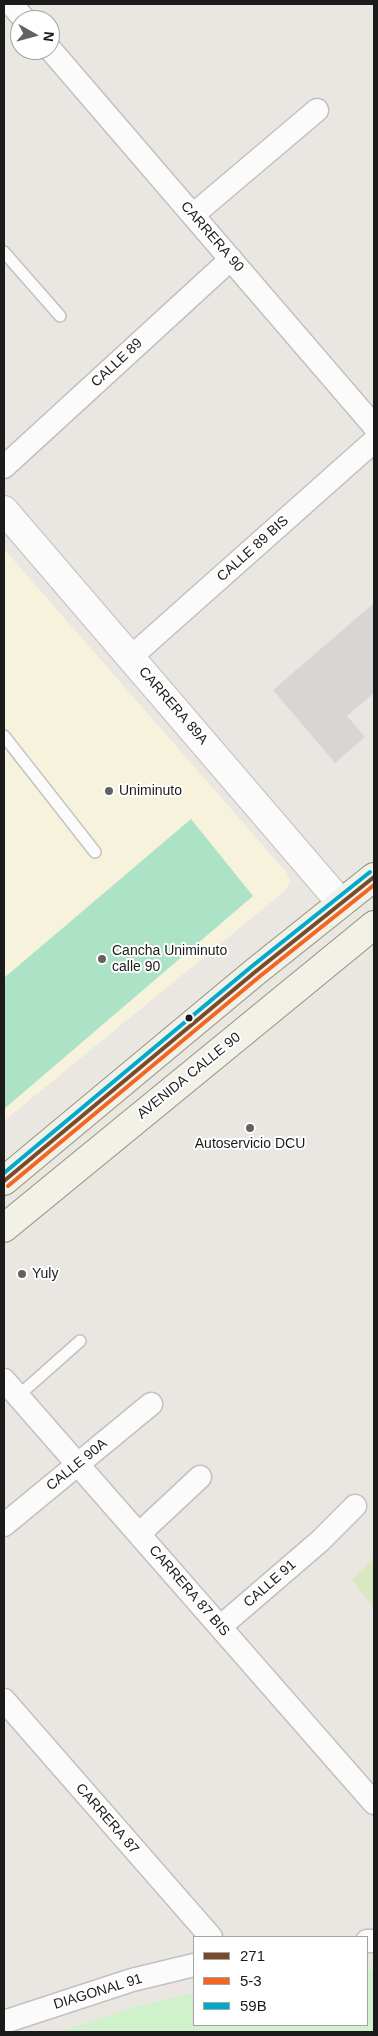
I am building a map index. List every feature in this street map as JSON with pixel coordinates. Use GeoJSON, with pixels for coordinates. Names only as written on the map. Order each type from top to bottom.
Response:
{"type":"FeatureCollection","features":[{"type":"Feature","properties":{"kind":"main road"},"geometry":{"type":"LineString","coordinates":[[4,1181],[255,972],[374,876]]}},
{"type":"Feature","properties":{"kind":"main road","name":"AVENIDA CALLE 90"},"geometry":{"type":"LineString","coordinates":[[4,1228],[374,925]]}},
{"type":"Feature","properties":{"kind":"street","name":"CARRERA 90"},"geometry":{"type":"LineString","coordinates":[[59,60],[374,426]]}},
{"type":"Feature","properties":{"kind":"street"},"geometry":{"type":"LineString","coordinates":[[193,215],[317,110]]}},
{"type":"Feature","properties":{"kind":"street","name":"CALLE 89"},"geometry":{"type":"LineString","coordinates":[[4,467],[231,259]]}},
{"type":"Feature","properties":{"kind":"street","name":"CALLE 89 BIS"},"geometry":{"type":"LineString","coordinates":[[131,657],[374,441]]}},
{"type":"Feature","properties":{"kind":"street","name":"CARRERA 89A"},"geometry":{"type":"LineString","coordinates":[[4,510],[341,903]]}},
{"type":"Feature","properties":{"kind":"street","name":"CARRERA 87 BIS"},"geometry":{"type":"LineString","coordinates":[[11,1388],[374,1804]]}},
{"type":"Feature","properties":{"kind":"street","name":"CALLE 90A"},"geometry":{"type":"LineString","coordinates":[[4,1525],[151,1404]]}},
{"type":"Feature","properties":{"kind":"street"},"geometry":{"type":"LineString","coordinates":[[139,1534],[200,1477]]}},
{"type":"Feature","properties":{"kind":"street","name":"CALLE 91"},"geometry":{"type":"LineString","coordinates":[[220,1627],[320,1541],[356,1506]]}},
{"type":"Feature","properties":{"kind":"street","name":"CARRERA 87"},"geometry":{"type":"LineString","coordinates":[[4,1700],[210,1936]]}},
{"type":"Feature","properties":{"kind":"street","name":"DIAGONAL 91"},"geometry":{"type":"LineString","coordinates":[[4,2022],[132,1980],[193,1965]]}},
{"type":"Feature","properties":{"kind":"lane"},"geometry":{"type":"LineString","coordinates":[[4,252],[60,316]]}},
{"type":"Feature","properties":{"kind":"lane"},"geometry":{"type":"LineString","coordinates":[[4,736],[95,852]]}},
{"type":"Feature","properties":{"kind":"lane"},"geometry":{"type":"LineString","coordinates":[[11,1388],[80,1341]]}},
{"type":"Feature","properties":{"kind":"shaded area","name":"Uniminuto"},"geometry":{"type":"Polygon","coordinates":[[[4,549],[287,873],[290,882],[286,890],[4,1121],[4,549]]]}},
{"type":"Feature","properties":{"kind":"shaded area"},"geometry":{"type":"Polygon","coordinates":[[[374,603],[374,693],[347,716],[365,737],[335,763],[273,690],[374,603]]]}},
{"type":"Feature","properties":{"kind":"green space","name":"Cancha Uniminuto calle 90"},"geometry":{"type":"Polygon","coordinates":[[[191,819],[253,896],[4,1109],[4,978],[191,819]]]}},
{"type":"Feature","properties":{"kind":"green space"},"geometry":{"type":"Polygon","coordinates":[[[374,1557],[374,1608],[352,1580],[374,1557]]]}},
{"type":"Feature","properties":{"kind":"green space"},"geometry":{"type":"Polygon","coordinates":[[[368,1970],[374,1970],[374,2032],[58,2032],[134,2007],[193,1993],[193,2026],[368,2026],[368,1970]]]}},
{"type":"Feature","properties":{"kind":"transit line","name":"59B"},"geometry":{"type":"LineString","coordinates":[[4,1173],[251,967],[370,872]]}},
{"type":"Feature","properties":{"kind":"transit line","name":"271"},"geometry":{"type":"LineString","coordinates":[[4,1181],[255,972],[374,877]]}},
{"type":"Feature","properties":{"kind":"transit line","name":"5-3"},"geometry":{"type":"LineString","coordinates":[[8,1186],[259,977],[374,885]]}},
{"type":"Feature","properties":{"kind":"place","name":"Uniminuto"},"geometry":{"type":"Point","coordinates":[109,791]}},
{"type":"Feature","properties":{"kind":"place","name":"Cancha Uniminuto calle 90"},"geometry":{"type":"Point","coordinates":[102,959]}},
{"type":"Feature","properties":{"kind":"place","name":"Autoservicio DCU"},"geometry":{"type":"Point","coordinates":[250,1128]}},
{"type":"Feature","properties":{"kind":"place","name":"Yuly"},"geometry":{"type":"Point","coordinates":[22,1274]}}]}
